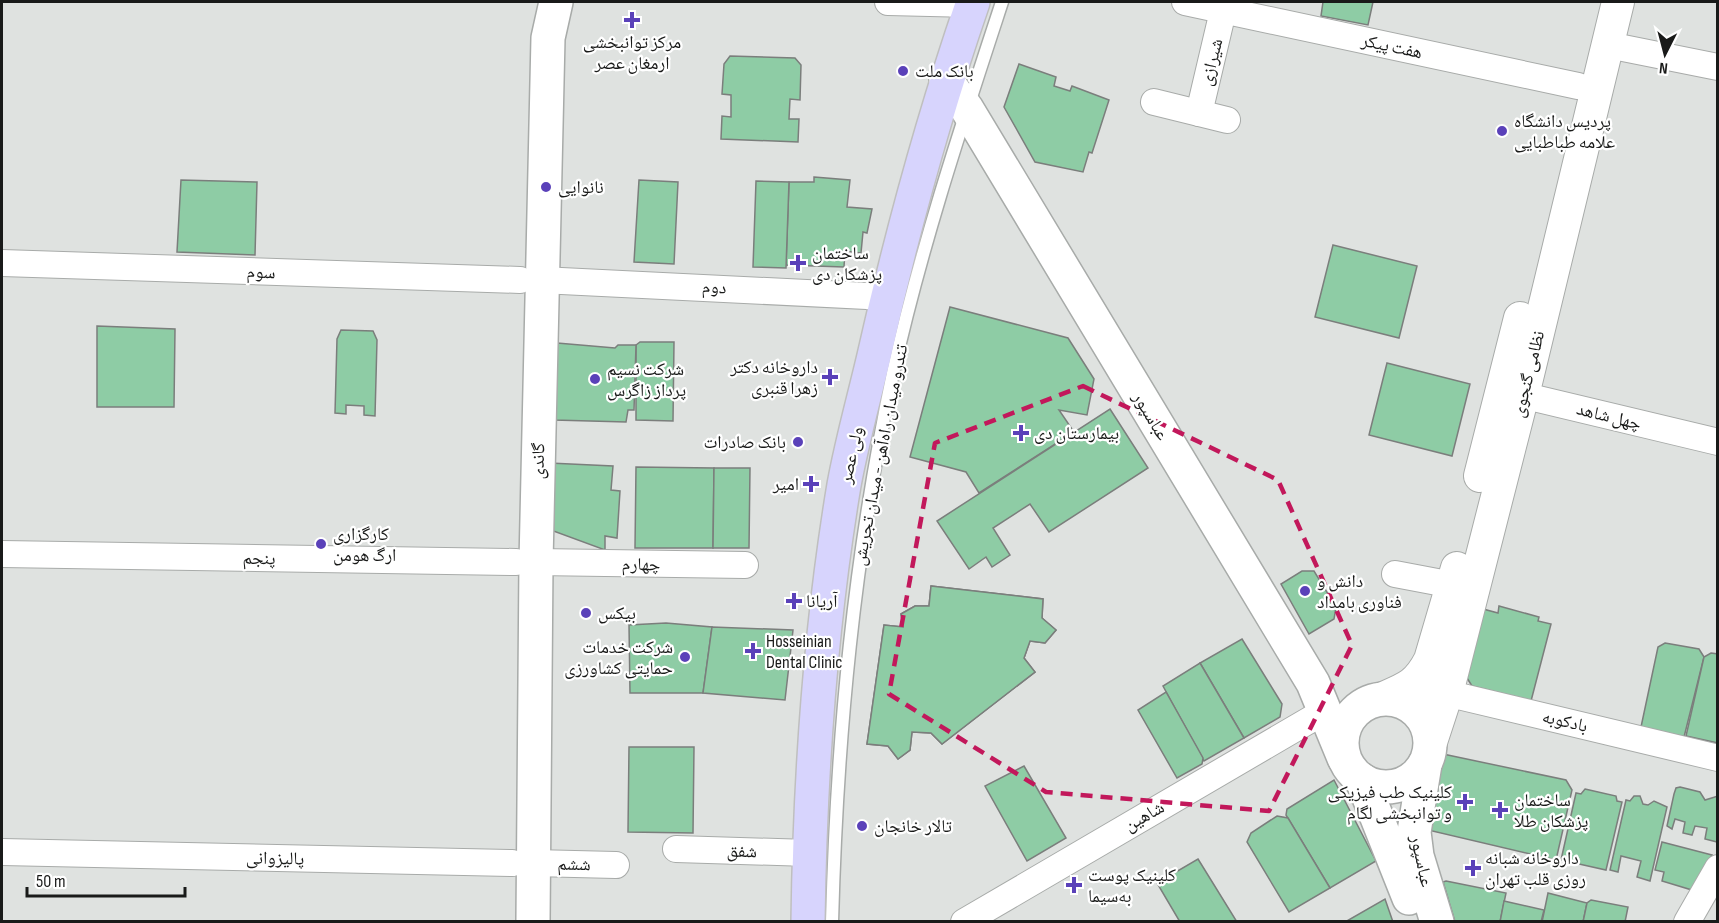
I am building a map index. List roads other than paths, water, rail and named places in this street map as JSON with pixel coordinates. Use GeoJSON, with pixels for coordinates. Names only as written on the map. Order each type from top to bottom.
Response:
{"type":"FeatureCollection","features":[{"type":"Feature","properties":{"kind":"main road","name":"گاندی"},"geometry":{"type":"LineString","coordinates":[[511,921],[522,863],[533,2]]}},
{"type":"Feature","properties":{"kind":"main road","name":"گاندی"},"geometry":{"type":"LineString","coordinates":[[531,280],[548,38],[556,2]]}},
{"type":"Feature","properties":{"kind":"main road","name":"ولی عصر"},"geometry":{"type":"LineString","coordinates":[[808,921],[809,853],[817,703],[833,560],[845,483],[905,220],[946,80],[982,2]]}},
{"type":"Feature","properties":{"kind":"main road","name":"عباسپور"},"geometry":{"type":"LineString","coordinates":[[946,80],[967,109],[1319,697],[1397,865],[1417,921]]}},
{"type":"Feature","properties":{"kind":"main road"},"geometry":{"type":"LineString","coordinates":[[1319,697],[1342,695],[1400,702],[1416,711],[1429,732],[1427,754],[1413,777],[1397,785],[1379,786],[1353,769],[1342,744],[1344,730],[1350,717],[1360,707],[1377,700]]}},
{"type":"Feature","properties":{"kind":"main road","name":"عباسپور"},"geometry":{"type":"LineString","coordinates":[[1427,754],[1413,832],[1417,856],[1437,921]]}},
{"type":"Feature","properties":{"kind":"main road","name":"گاندی"},"geometry":{"type":"LineString","coordinates":[[522,863],[533,921]]}},
{"type":"Feature","properties":{"kind":"street"},"geometry":{"type":"LineString","coordinates":[[888,2],[982,2]]}},
{"type":"Feature","properties":{"kind":"street","name":"نظامی گنجوی"},"geometry":{"type":"LineString","coordinates":[[1597,2],[1598,43]]}},
{"type":"Feature","properties":{"kind":"street","name":"نظامی گنجوی"},"geometry":{"type":"LineString","coordinates":[[1427,754],[1447,693],[1512,393],[1598,43],[1618,2]]}},
{"type":"Feature","properties":{"kind":"street","name":"هفت پیکر"},"geometry":{"type":"LineString","coordinates":[[1206,5],[1588,88]]}},
{"type":"Feature","properties":{"kind":"street","name":"شیرازی"},"geometry":{"type":"LineString","coordinates":[[1199,113],[1206,5]]}},
{"type":"Feature","properties":{"kind":"street"},"geometry":{"type":"LineString","coordinates":[[1598,43],[1718,67]]}},
{"type":"Feature","properties":{"kind":"street"},"geometry":{"type":"LineString","coordinates":[[1154,102],[1227,120]]}},
{"type":"Feature","properties":{"kind":"street","name":"سوم"},"geometry":{"type":"LineString","coordinates":[[2,263],[531,280]]}},
{"type":"Feature","properties":{"kind":"street","name":"دوم"},"geometry":{"type":"LineString","coordinates":[[531,280],[887,297]]}},
{"type":"Feature","properties":{"kind":"street","name":"نظامی گنجوی"},"geometry":{"type":"LineString","coordinates":[[1377,700],[1419,681],[1430,660],[1512,393]]}},
{"type":"Feature","properties":{"kind":"street","name":"چهل شاهد"},"geometry":{"type":"LineString","coordinates":[[1512,393],[1718,442]]}},
{"type":"Feature","properties":{"kind":"street","name":"پنجم"},"geometry":{"type":"LineString","coordinates":[[2,554],[526,562]]}},
{"type":"Feature","properties":{"kind":"street","name":"چهارم"},"geometry":{"type":"LineString","coordinates":[[526,562],[745,565]]}},
{"type":"Feature","properties":{"kind":"street"},"geometry":{"type":"LineString","coordinates":[[1395,574],[1453,585]]}},
{"type":"Feature","properties":{"kind":"street","name":"بادکوبه"},"geometry":{"type":"LineString","coordinates":[[1412,685],[1718,758]]}},
{"type":"Feature","properties":{"kind":"street","name":"شاهین"},"geometry":{"type":"LineString","coordinates":[[964,921],[1319,697]]}},
{"type":"Feature","properties":{"kind":"street","name":"شفق"},"geometry":{"type":"LineString","coordinates":[[676,849],[809,853]]}},
{"type":"Feature","properties":{"kind":"street","name":"پالیزوانی"},"geometry":{"type":"LineString","coordinates":[[2,852],[522,863]]}},
{"type":"Feature","properties":{"kind":"street","name":"ششم"},"geometry":{"type":"LineString","coordinates":[[522,863],[616,865]]}},
{"type":"Feature","properties":{"kind":"street"},"geometry":{"type":"LineString","coordinates":[[1687,921],[1718,868]]}},
{"type":"Feature","properties":{"kind":"lane","name":"تندرو میدان راه‌آهن - میدان تجریش"},"geometry":{"type":"LineString","coordinates":[[832,921],[836,794],[845,669],[864,532],[903,331],[925,246],[967,109],[982,2]]}},
{"type":"Feature","properties":{"kind":"place","name":"مرکز توانبخشی ارمغان عصر"},"geometry":{"type":"Point","coordinates":[632,20]}},
{"type":"Feature","properties":{"kind":"place","name":"بانک ملت"},"geometry":{"type":"Point","coordinates":[903,71]}},
{"type":"Feature","properties":{"kind":"place","name":"پردیس دانشگاه علامه طباطبایی"},"geometry":{"type":"Point","coordinates":[1502,131]}},
{"type":"Feature","properties":{"kind":"place","name":"نانوایی"},"geometry":{"type":"Point","coordinates":[546,187]}},
{"type":"Feature","properties":{"kind":"place","name":"ساختمان پزشکان دی"},"geometry":{"type":"Point","coordinates":[798,263]}},
{"type":"Feature","properties":{"kind":"place","name":"داروخانه دکتر زهرا قنبری"},"geometry":{"type":"Point","coordinates":[830,377]}},
{"type":"Feature","properties":{"kind":"place","name":"شرکت نسیم پرداز زاگرس"},"geometry":{"type":"Point","coordinates":[595,379]}},
{"type":"Feature","properties":{"kind":"place","name":"بیمارستان دی"},"geometry":{"type":"Point","coordinates":[1021,433]}},
{"type":"Feature","properties":{"kind":"place","name":"بانک صادرات"},"geometry":{"type":"Point","coordinates":[798,442]}},
{"type":"Feature","properties":{"kind":"place","name":"امیر"},"geometry":{"type":"Point","coordinates":[811,484]}},
{"type":"Feature","properties":{"kind":"place","name":"کارگزاری ارگ هومن"},"geometry":{"type":"Point","coordinates":[321,544]}},
{"type":"Feature","properties":{"kind":"place","name":"دانش و فناوری بامداد"},"geometry":{"type":"Point","coordinates":[1305,591]}},
{"type":"Feature","properties":{"kind":"place","name":"آریانا"},"geometry":{"type":"Point","coordinates":[794,601]}},
{"type":"Feature","properties":{"kind":"place","name":"بیکس"},"geometry":{"type":"Point","coordinates":[586,613]}},
{"type":"Feature","properties":{"kind":"place","name":"Hosseinian Dental Clinic"},"geometry":{"type":"Point","coordinates":[753,651]}},
{"type":"Feature","properties":{"kind":"place","name":"شرکت خدمات حمایتی کشاورزی"},"geometry":{"type":"Point","coordinates":[685,657]}},
{"type":"Feature","properties":{"kind":"place","name":"کلینیک طب فیزیکی و توانبخشی لگام"},"geometry":{"type":"Point","coordinates":[1465,802]}},
{"type":"Feature","properties":{"kind":"place","name":"ساختمان پزشکان طلا"},"geometry":{"type":"Point","coordinates":[1500,810]}},
{"type":"Feature","properties":{"kind":"place","name":"تالار خانجان"},"geometry":{"type":"Point","coordinates":[862,826]}},
{"type":"Feature","properties":{"kind":"place","name":"داروخانه شبانه روزی قلب تهران"},"geometry":{"type":"Point","coordinates":[1473,868]}},
{"type":"Feature","properties":{"kind":"place","name":"کلینیک پوست به‌سیما"},"geometry":{"type":"Point","coordinates":[1074,885]}}]}
